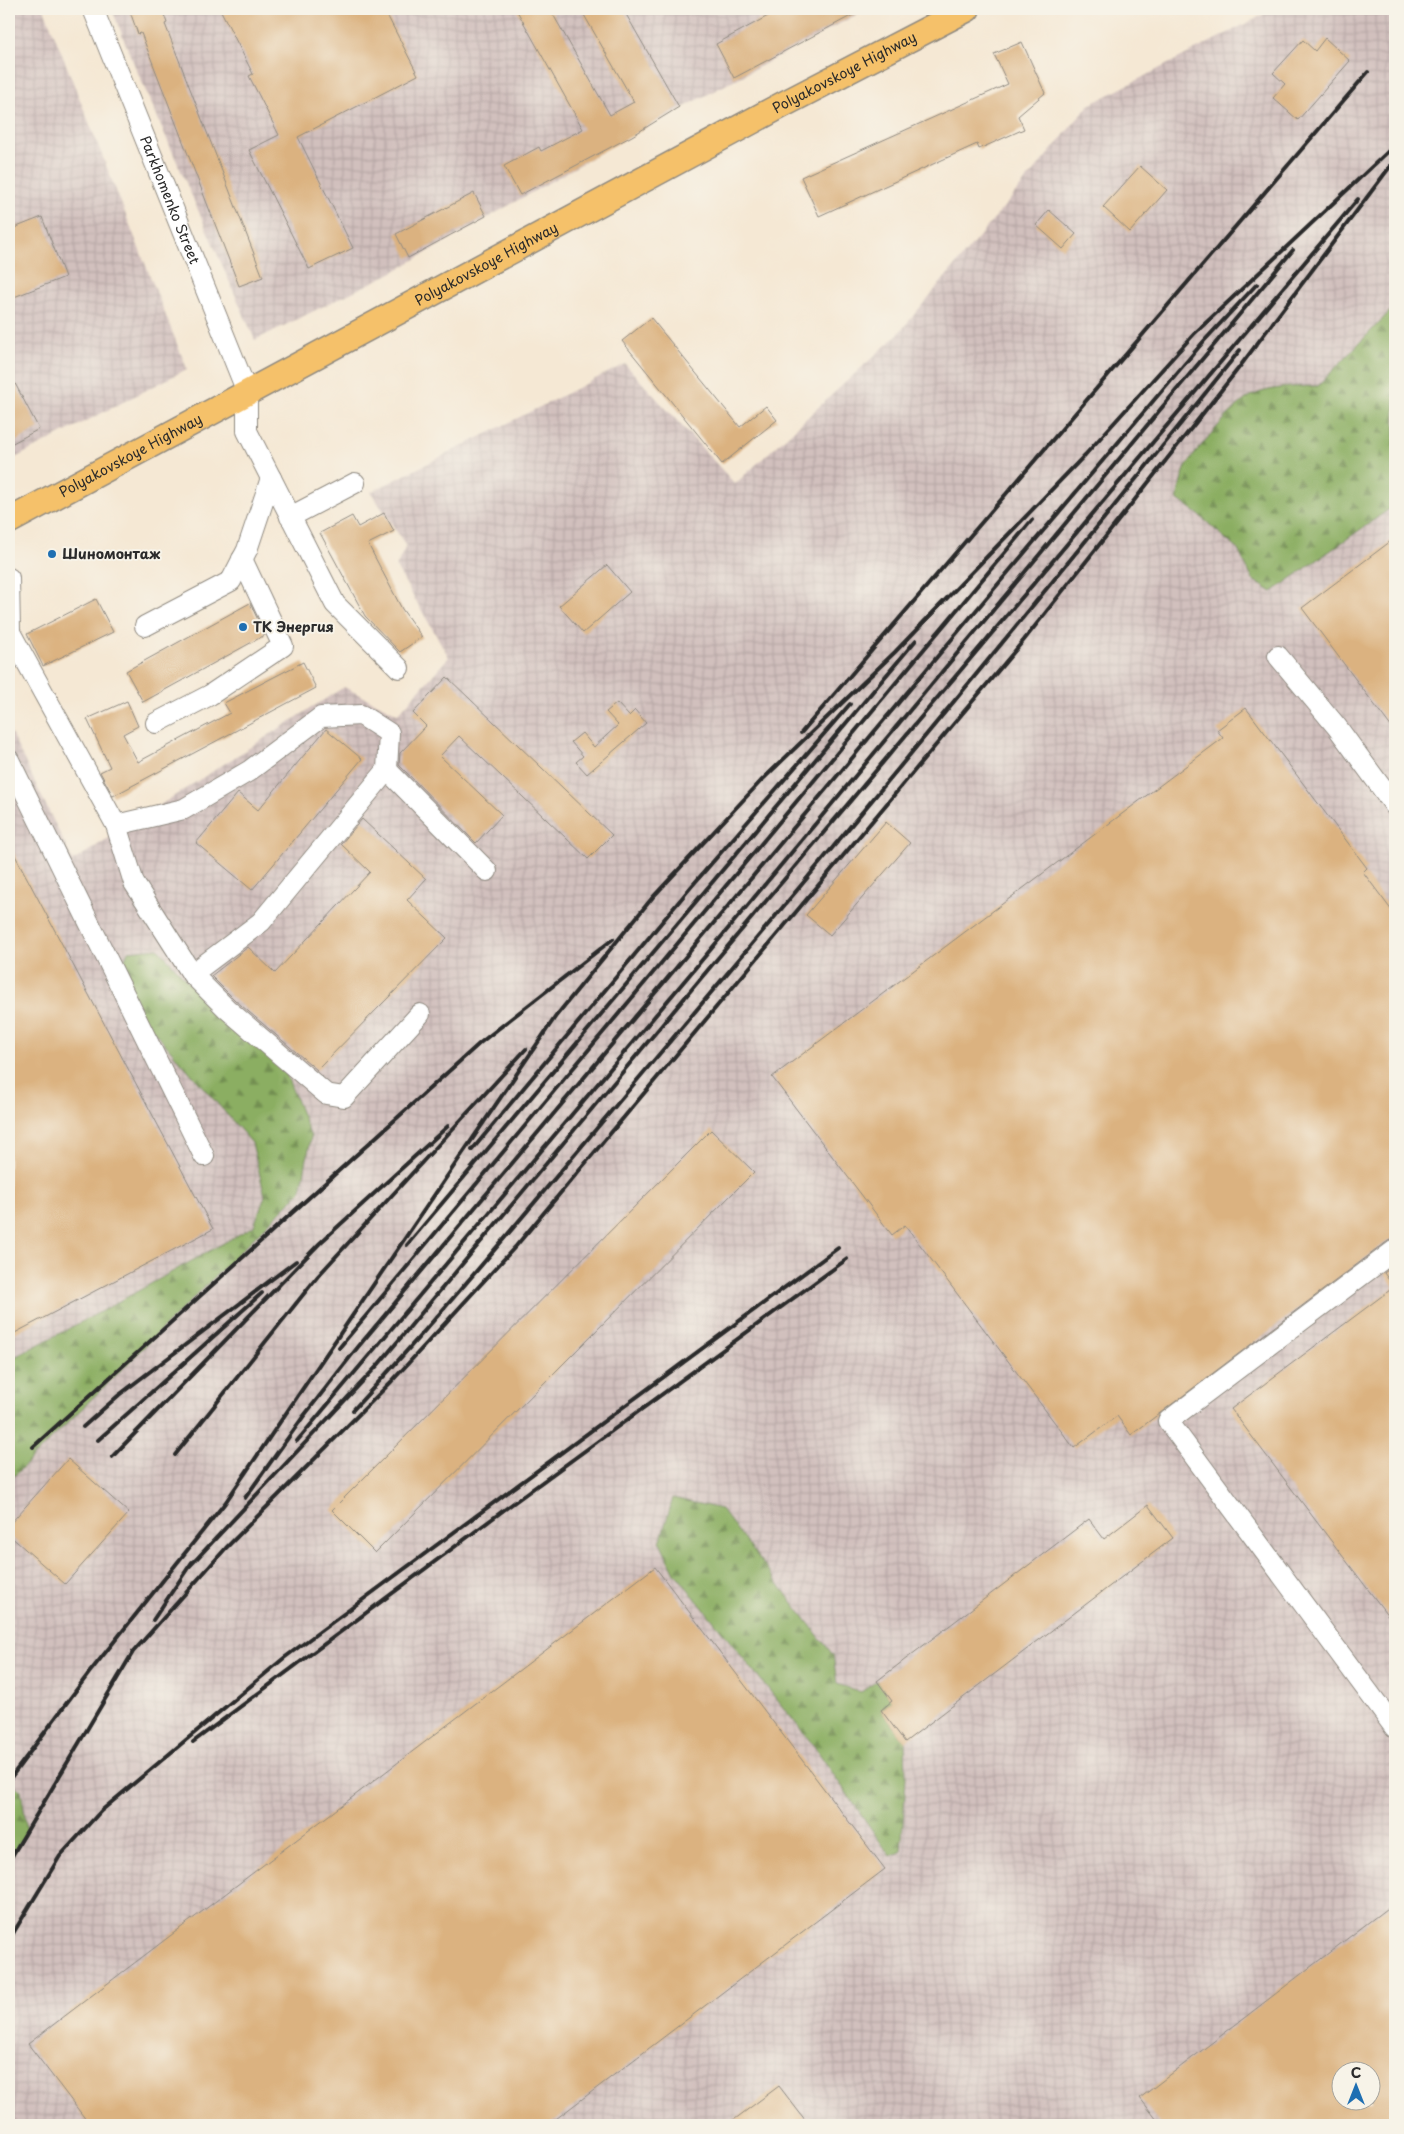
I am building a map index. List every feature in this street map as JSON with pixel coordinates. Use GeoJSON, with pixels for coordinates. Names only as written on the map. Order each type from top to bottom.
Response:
{"type":"FeatureCollection","features":[{"type":"Feature","properties":{"kind":"main road","name":"Polyakovskoye Highway"},"geometry":{"type":"LineString","coordinates":[[9,521],[782,105],[967,9]]}},
{"type":"Feature","properties":{"kind":"street","name":"Parkhomenko Street"},"geometry":{"type":"LineString","coordinates":[[93,9],[247,392]]}},
{"type":"Feature","properties":{"kind":"street"},"geometry":{"type":"LineString","coordinates":[[247,392],[247,431],[335,604],[398,668]]}},
{"type":"Feature","properties":{"kind":"street"},"geometry":{"type":"LineString","coordinates":[[145,626],[231,581],[242,559],[271,478]]}},
{"type":"Feature","properties":{"kind":"street"},"geometry":{"type":"LineString","coordinates":[[290,517],[355,483]]}},
{"type":"Feature","properties":{"kind":"street"},"geometry":{"type":"LineString","coordinates":[[156,723],[210,695],[283,646],[242,559]]}},
{"type":"Feature","properties":{"kind":"street"},"geometry":{"type":"LineString","coordinates":[[9,578],[9,634],[116,825],[134,883],[192,974],[227,1009],[326,1094],[344,1097],[420,1014]]}},
{"type":"Feature","properties":{"kind":"street"},"geometry":{"type":"LineString","coordinates":[[1278,656],[1337,727],[1395,806]]}},
{"type":"Feature","properties":{"kind":"street"},"geometry":{"type":"LineString","coordinates":[[116,825],[184,809],[249,771],[320,717],[361,715],[389,733],[387,770],[261,922],[192,974]]}},
{"type":"Feature","properties":{"kind":"street"},"geometry":{"type":"LineString","coordinates":[[9,760],[204,1156]]}},
{"type":"Feature","properties":{"kind":"street"},"geometry":{"type":"LineString","coordinates":[[387,770],[487,871]]}},
{"type":"Feature","properties":{"kind":"street"},"geometry":{"type":"LineString","coordinates":[[1395,1250],[1168,1421],[1395,1728]]}},
{"type":"Feature","properties":{"kind":"shaded area"},"geometry":{"type":"Polygon","coordinates":[[[9,9],[44,9],[187,369],[9,461],[9,9]]]}},
{"type":"Feature","properties":{"kind":"shaded area"},"geometry":{"type":"Polygon","coordinates":[[[112,9],[867,9],[619,142],[393,272],[255,340],[131,57],[112,9]]]}},
{"type":"Feature","properties":{"kind":"shaded area"},"geometry":{"type":"Polygon","coordinates":[[[1274,9],[1395,9],[1395,2125],[9,2125],[9,729],[73,861],[344,687],[398,714],[449,657],[396,567],[406,546],[371,492],[625,364],[735,484],[898,334],[1089,105],[1274,9]]]}},
{"type":"Feature","properties":{"kind":"green space"},"geometry":{"type":"Polygon","coordinates":[[[1395,306],[1395,505],[1272,592],[1253,580],[1238,550],[1198,514],[1177,499],[1185,469],[1216,428],[1246,399],[1261,392],[1277,388],[1318,386],[1395,306]]]}},
{"type":"Feature","properties":{"kind":"green space"},"geometry":{"type":"Polygon","coordinates":[[[158,948],[203,999],[281,1061],[311,1137],[301,1191],[9,1481],[9,1360],[104,1310],[254,1226],[265,1196],[252,1143],[137,1012],[119,977],[128,951],[158,948]]]}},
{"type":"Feature","properties":{"kind":"green space"},"geometry":{"type":"Polygon","coordinates":[[[673,1498],[721,1509],[833,1655],[837,1684],[861,1692],[877,1681],[892,1701],[881,1710],[905,1742],[906,1778],[901,1852],[890,1856],[814,1746],[675,1573],[660,1542],[673,1498]]]}},
{"type":"Feature","properties":{"kind":"green space"},"geometry":{"type":"Polygon","coordinates":[[[9,1784],[21,1790],[27,1831],[9,1861],[9,1784]]]}},
{"type":"Feature","properties":{"kind":"building"},"geometry":{"type":"Polygon","coordinates":[[[129,9],[162,9],[167,23],[165,24],[263,277],[239,286],[141,33],[138,34],[129,9]]]}},
{"type":"Feature","properties":{"kind":"building"},"geometry":{"type":"Polygon","coordinates":[[[220,9],[384,9],[418,75],[298,137],[353,248],[309,269],[249,150],[279,135],[249,76],[253,74],[220,9]]]}},
{"type":"Feature","properties":{"kind":"building"},"geometry":{"type":"Polygon","coordinates":[[[516,9],[550,9],[610,115],[634,102],[584,15],[587,13],[584,9],[623,9],[679,107],[632,136],[520,195],[504,166],[539,147],[541,151],[583,129],[516,9]]]}},
{"type":"Feature","properties":{"kind":"building"},"geometry":{"type":"Polygon","coordinates":[[[781,9],[864,9],[734,78],[716,44],[781,9]]]}},
{"type":"Feature","properties":{"kind":"building"},"geometry":{"type":"Polygon","coordinates":[[[1325,38],[1350,61],[1298,120],[1273,98],[1285,84],[1273,73],[1303,40],[1315,51],[1325,38]]]}},
{"type":"Feature","properties":{"kind":"building"},"geometry":{"type":"Polygon","coordinates":[[[1022,42],[1045,93],[1018,116],[1024,129],[979,149],[977,144],[819,216],[801,177],[1008,84],[994,54],[1022,42]]]}},
{"type":"Feature","properties":{"kind":"building"},"geometry":{"type":"Polygon","coordinates":[[[1140,166],[1167,190],[1130,232],[1103,207],[1140,166]]]}},
{"type":"Feature","properties":{"kind":"building"},"geometry":{"type":"Polygon","coordinates":[[[474,193],[486,216],[408,258],[396,234],[474,193]]]}},
{"type":"Feature","properties":{"kind":"building"},"geometry":{"type":"Polygon","coordinates":[[[1049,210],[1076,234],[1063,249],[1036,225],[1049,210]]]}},
{"type":"Feature","properties":{"kind":"building"},"geometry":{"type":"Polygon","coordinates":[[[42,217],[65,277],[9,299],[9,230],[42,217]]]}},
{"type":"Feature","properties":{"kind":"building"},"geometry":{"type":"Polygon","coordinates":[[[651,318],[740,427],[766,406],[777,420],[722,464],[622,341],[651,318]]]}},
{"type":"Feature","properties":{"kind":"building"},"geometry":{"type":"Polygon","coordinates":[[[9,372],[39,429],[9,445],[9,372]]]}},
{"type":"Feature","properties":{"kind":"building"},"geometry":{"type":"Polygon","coordinates":[[[384,513],[394,531],[368,544],[402,609],[422,637],[400,652],[365,616],[320,533],[352,516],[358,527],[384,513]]]}},
{"type":"Feature","properties":{"kind":"building"},"geometry":{"type":"Polygon","coordinates":[[[1395,538],[1395,732],[1302,608],[1395,538]]]}},
{"type":"Feature","properties":{"kind":"building"},"geometry":{"type":"Polygon","coordinates":[[[607,565],[630,592],[583,633],[559,606],[607,565]]]}},
{"type":"Feature","properties":{"kind":"building"},"geometry":{"type":"Polygon","coordinates":[[[96,599],[113,632],[43,666],[27,634],[96,599]]]}},
{"type":"Feature","properties":{"kind":"building"},"geometry":{"type":"Polygon","coordinates":[[[250,603],[265,635],[143,702],[126,671],[250,603]]]}},
{"type":"Feature","properties":{"kind":"building"},"geometry":{"type":"Polygon","coordinates":[[[303,662],[316,688],[113,796],[100,772],[110,767],[87,719],[127,701],[138,726],[123,734],[138,762],[230,713],[224,703],[303,662]]]}},
{"type":"Feature","properties":{"kind":"building"},"geometry":{"type":"Polygon","coordinates":[[[447,677],[612,835],[588,859],[459,736],[440,756],[502,815],[476,843],[399,765],[400,753],[426,726],[413,713],[447,677]]]}},
{"type":"Feature","properties":{"kind":"building"},"geometry":{"type":"Polygon","coordinates":[[[617,703],[629,716],[635,710],[646,723],[587,774],[576,762],[583,756],[571,742],[582,733],[594,747],[618,725],[606,712],[617,703]]]}},
{"type":"Feature","properties":{"kind":"building"},"geometry":{"type":"Polygon","coordinates":[[[1246,708],[1367,868],[1363,872],[1395,915],[1395,1238],[1388,1241],[1131,1435],[1117,1416],[1074,1448],[905,1225],[892,1235],[772,1077],[1223,738],[1217,730],[1246,708]]]}},
{"type":"Feature","properties":{"kind":"building"},"geometry":{"type":"Polygon","coordinates":[[[326,729],[362,759],[252,890],[196,843],[238,793],[258,810],[326,729]]]}},
{"type":"Feature","properties":{"kind":"building"},"geometry":{"type":"Polygon","coordinates":[[[362,819],[426,879],[407,900],[447,938],[317,1070],[235,1000],[211,976],[248,947],[275,973],[370,872],[341,844],[362,819]]]}},
{"type":"Feature","properties":{"kind":"building"},"geometry":{"type":"Polygon","coordinates":[[[886,822],[910,843],[830,935],[806,915],[886,822]]]}},
{"type":"Feature","properties":{"kind":"building"},"geometry":{"type":"Polygon","coordinates":[[[9,844],[213,1229],[9,1336],[9,844]]]}},
{"type":"Feature","properties":{"kind":"building"},"geometry":{"type":"Polygon","coordinates":[[[711,1130],[754,1172],[375,1553],[332,1510],[711,1130]]]}},
{"type":"Feature","properties":{"kind":"building"},"geometry":{"type":"Polygon","coordinates":[[[1395,1265],[1395,1625],[1231,1409],[1394,1287],[1384,1273],[1395,1265]]]}},
{"type":"Feature","properties":{"kind":"building"},"geometry":{"type":"Polygon","coordinates":[[[68,1459],[129,1513],[65,1584],[9,1535],[9,1525],[68,1459]]]}},
{"type":"Feature","properties":{"kind":"building"},"geometry":{"type":"Polygon","coordinates":[[[1148,1505],[1173,1538],[905,1742],[881,1710],[892,1701],[877,1681],[1089,1519],[1104,1539],[1148,1505]]]}},
{"type":"Feature","properties":{"kind":"building"},"geometry":{"type":"Polygon","coordinates":[[[655,1567],[885,1869],[548,2125],[90,2125],[28,2044],[655,1567]]]}},
{"type":"Feature","properties":{"kind":"building"},"geometry":{"type":"Polygon","coordinates":[[[1395,1902],[1395,2125],[1161,2125],[1140,2098],[1395,1902]]]}},
{"type":"Feature","properties":{"kind":"building"},"geometry":{"type":"Polygon","coordinates":[[[779,2086],[809,2125],[727,2125],[779,2086]]]}},
{"type":"Feature","properties":{"kind":"railway"},"geometry":{"type":"LineString","coordinates":[[801,733],[1368,72]]}},
{"type":"Feature","properties":{"kind":"railway"},"geometry":{"type":"LineString","coordinates":[[9,1780],[89,1673],[225,1503],[556,1016],[653,897],[761,781],[895,652],[1085,455],[1195,333],[1395,145]]}},
{"type":"Feature","properties":{"kind":"railway"},"geometry":{"type":"LineString","coordinates":[[9,1861],[133,1652],[226,1548],[392,1381],[516,1246],[1024,640],[1238,369],[1395,160]]}},
{"type":"Feature","properties":{"kind":"railway"},"geometry":{"type":"LineString","coordinates":[[189,1567],[378,1365],[712,965],[1358,199]]}},
{"type":"Feature","properties":{"kind":"railway"},"geometry":{"type":"LineString","coordinates":[[297,1441],[712,948],[1293,250]]}},
{"type":"Feature","properties":{"kind":"railway"},"geometry":{"type":"LineString","coordinates":[[245,1498],[303,1417],[358,1347],[999,583],[1204,341],[1257,284]]}},
{"type":"Feature","properties":{"kind":"railway"},"geometry":{"type":"LineString","coordinates":[[353,1410],[471,1278],[807,878],[1025,615],[1240,350]]}},
{"type":"Feature","properties":{"kind":"railway"},"geometry":{"type":"LineString","coordinates":[[339,1348],[1032,520]]}},
{"type":"Feature","properties":{"kind":"railway"},"geometry":{"type":"LineString","coordinates":[[407,1245],[916,640]]}},
{"type":"Feature","properties":{"kind":"railway"},"geometry":{"type":"LineString","coordinates":[[472,1150],[691,887],[850,704]]}},
{"type":"Feature","properties":{"kind":"railway"},"geometry":{"type":"LineString","coordinates":[[33,1447],[480,1043],[613,939]]}},
{"type":"Feature","properties":{"kind":"railway"},"geometry":{"type":"LineString","coordinates":[[175,1455],[318,1276],[526,1049]]}},
{"type":"Feature","properties":{"kind":"railway"},"geometry":{"type":"LineString","coordinates":[[112,1457],[320,1243],[448,1126]]}},
{"type":"Feature","properties":{"kind":"railway"},"geometry":{"type":"LineString","coordinates":[[9,1940],[60,1856],[101,1811],[284,1658],[838,1248]]}},
{"type":"Feature","properties":{"kind":"railway"},"geometry":{"type":"LineString","coordinates":[[193,1742],[508,1507],[847,1259]]}},
{"type":"Feature","properties":{"kind":"railway"},"geometry":{"type":"LineString","coordinates":[[83,1427],[119,1395],[296,1261]]}},
{"type":"Feature","properties":{"kind":"railway"},"geometry":{"type":"LineString","coordinates":[[98,1440],[262,1293]]}},
{"type":"Feature","properties":{"kind":"railway"},"geometry":{"type":"LineString","coordinates":[[153,1620],[192,1562]]}},
{"type":"Feature","properties":{"kind":"place","name":"Шиномонтаж"},"geometry":{"type":"Point","coordinates":[52,554]}},
{"type":"Feature","properties":{"kind":"place","name":"ТК Энергия"},"geometry":{"type":"Point","coordinates":[243,627]}}]}
